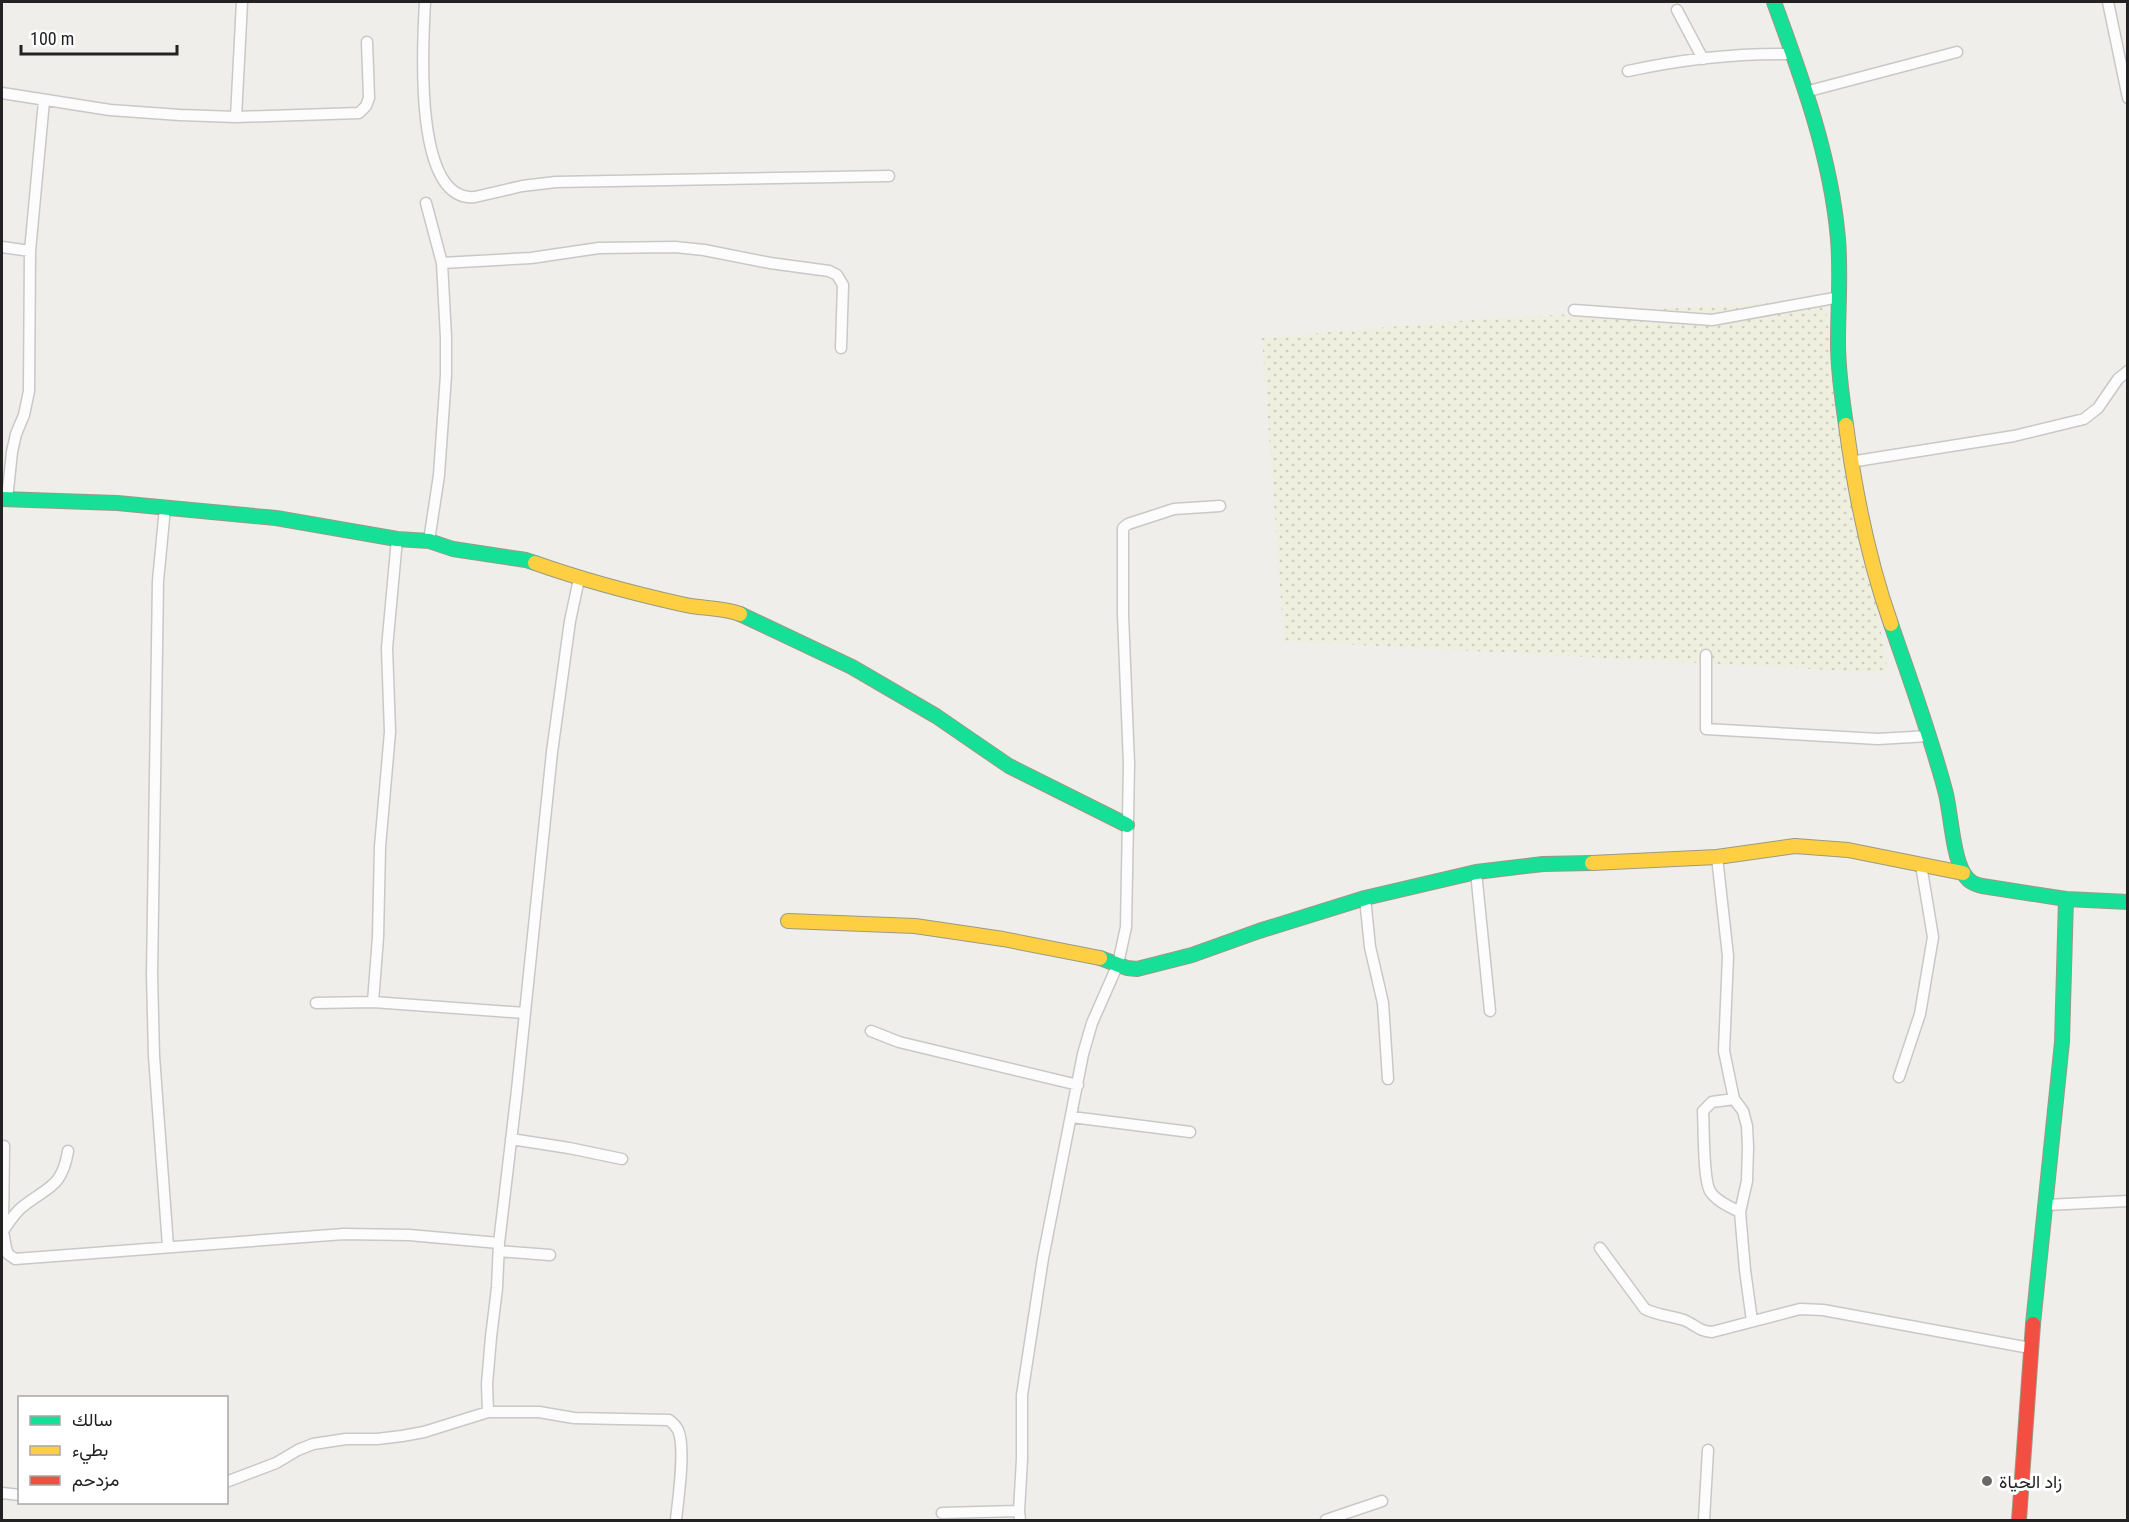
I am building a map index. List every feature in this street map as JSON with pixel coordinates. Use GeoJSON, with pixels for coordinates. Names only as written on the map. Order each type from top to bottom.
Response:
{"type":"FeatureCollection","features":[{"type":"Feature","properties":{"kind":"street"},"geometry":{"type":"LineString","coordinates":[[236,117],[242,2]]}},
{"type":"Feature","properties":{"kind":"street"},"geometry":{"type":"LineString","coordinates":[[425,2],[424,115],[428,136],[438,167],[451,190],[467,198],[522,186],[556,182],[889,176]]}},
{"type":"Feature","properties":{"kind":"street"},"geometry":{"type":"LineString","coordinates":[[1774,2],[1820,139],[1832,194],[1838,238],[1840,297],[1838,345],[1854,488],[1889,620],[1929,736],[1946,795],[1963,873],[1971,883],[1982,886],[2066,899],[2127,902]]}},
{"type":"Feature","properties":{"kind":"street"},"geometry":{"type":"LineString","coordinates":[[2108,2],[2126,73],[2127,98]]}},
{"type":"Feature","properties":{"kind":"street"},"geometry":{"type":"LineString","coordinates":[[1677,10],[1703,59]]}},
{"type":"Feature","properties":{"kind":"street"},"geometry":{"type":"LineString","coordinates":[[2,93],[110,110],[236,117],[359,112],[366,106],[369,98],[367,42]]}},
{"type":"Feature","properties":{"kind":"street"},"geometry":{"type":"LineString","coordinates":[[1805,92],[1957,51]]}},
{"type":"Feature","properties":{"kind":"street"},"geometry":{"type":"LineString","coordinates":[[1628,71],[1665,63],[1753,53],[1793,54]]}},
{"type":"Feature","properties":{"kind":"street"},"geometry":{"type":"LineString","coordinates":[[44,100],[30,251],[29,391],[24,415],[16,434],[4,499],[117,503],[276,518],[526,560],[579,579],[685,605],[732,611],[852,667],[936,716],[1009,766],[1127,825]]}},
{"type":"Feature","properties":{"kind":"street"},"geometry":{"type":"LineString","coordinates":[[426,203],[442,263],[446,375],[439,475],[429,542]]}},
{"type":"Feature","properties":{"kind":"street"},"geometry":{"type":"LineString","coordinates":[[2,247],[30,251]]}},
{"type":"Feature","properties":{"kind":"street"},"geometry":{"type":"LineString","coordinates":[[442,263],[539,257],[599,248],[675,247],[829,271],[840,278],[844,289],[841,348]]}},
{"type":"Feature","properties":{"kind":"street"},"geometry":{"type":"LineString","coordinates":[[1574,310],[1712,320],[1840,297]]}},
{"type":"Feature","properties":{"kind":"street"},"geometry":{"type":"LineString","coordinates":[[1850,462],[2014,436],[2084,419],[2098,408],[2118,379],[2127,371]]}},
{"type":"Feature","properties":{"kind":"street"},"geometry":{"type":"LineString","coordinates":[[942,1513],[1019,1516],[1022,1395],[1043,1258],[1083,1054],[1092,1023],[1118,964],[1126,927],[1129,764],[1123,615],[1123,528],[1128,524],[1174,509],[1220,506]]}},
{"type":"Feature","properties":{"kind":"street"},"geometry":{"type":"LineString","coordinates":[[165,508],[158,581],[152,975],[154,1056],[168,1246]]}},
{"type":"Feature","properties":{"kind":"street"},"geometry":{"type":"LineString","coordinates":[[373,1002],[378,937],[380,848],[390,732],[387,648],[398,539]]}},
{"type":"Feature","properties":{"kind":"street"},"geometry":{"type":"LineString","coordinates":[[488,1413],[488,1372],[499,1247],[552,752],[570,621],[579,579]]}},
{"type":"Feature","properties":{"kind":"street"},"geometry":{"type":"LineString","coordinates":[[1706,655],[1706,729],[1878,739],[1929,736]]}},
{"type":"Feature","properties":{"kind":"street"},"geometry":{"type":"LineString","coordinates":[[788,921],[915,926],[1079,953],[1137,969],[1192,955],[1258,931],[1365,898],[1476,872],[1543,864],[1717,857],[1795,846],[1848,850],[1963,873]]}},
{"type":"Feature","properties":{"kind":"street"},"geometry":{"type":"LineString","coordinates":[[1717,857],[1728,956],[1724,1051],[1734,1099],[1743,1111],[1747,1126],[1747,1181],[1740,1212],[1752,1321]]}},
{"type":"Feature","properties":{"kind":"street"},"geometry":{"type":"LineString","coordinates":[[1899,1077],[1920,1014],[1933,937],[1921,865]]}},
{"type":"Feature","properties":{"kind":"street"},"geometry":{"type":"LineString","coordinates":[[1476,872],[1490,1011]]}},
{"type":"Feature","properties":{"kind":"street"},"geometry":{"type":"LineString","coordinates":[[1365,898],[1371,947],[1383,1003],[1388,1079]]}},
{"type":"Feature","properties":{"kind":"street"},"geometry":{"type":"LineString","coordinates":[[2019,1521],[2030,1348],[2062,1042],[2066,899]]}},
{"type":"Feature","properties":{"kind":"street"},"geometry":{"type":"LineString","coordinates":[[316,1003],[373,1002],[525,1013]]}},
{"type":"Feature","properties":{"kind":"street"},"geometry":{"type":"LineString","coordinates":[[870,1031],[899,1042],[1078,1085]]}},
{"type":"Feature","properties":{"kind":"street"},"geometry":{"type":"LineString","coordinates":[[1734,1099],[1712,1102],[1703,1111],[1706,1173],[1708,1189],[1715,1198],[1740,1212]]}},
{"type":"Feature","properties":{"kind":"street"},"geometry":{"type":"LineString","coordinates":[[1072,1117],[1190,1132]]}},
{"type":"Feature","properties":{"kind":"street"},"geometry":{"type":"LineString","coordinates":[[511,1139],[622,1159]]}},
{"type":"Feature","properties":{"kind":"street"},"geometry":{"type":"LineString","coordinates":[[4,1146],[2,1231],[8,1254],[15,1258],[344,1234],[409,1235],[549,1255]]}},
{"type":"Feature","properties":{"kind":"street"},"geometry":{"type":"LineString","coordinates":[[2,1231],[20,1209],[54,1186],[62,1173],[68,1151]]}},
{"type":"Feature","properties":{"kind":"street"},"geometry":{"type":"LineString","coordinates":[[2046,1205],[2127,1201]]}},
{"type":"Feature","properties":{"kind":"street"},"geometry":{"type":"LineString","coordinates":[[1600,1248],[1645,1309],[1686,1321],[1700,1331],[1712,1332],[1800,1309],[1823,1310],[2030,1348]]}},
{"type":"Feature","properties":{"kind":"street"},"geometry":{"type":"LineString","coordinates":[[228,1481],[276,1463],[313,1444],[346,1439],[402,1436],[424,1432],[488,1413],[539,1412],[574,1418],[669,1420],[680,1432],[676,1521]]}},
{"type":"Feature","properties":{"kind":"street"},"geometry":{"type":"LineString","coordinates":[[1704,1521],[1708,1450]]}},
{"type":"Feature","properties":{"kind":"street"},"geometry":{"type":"LineString","coordinates":[[2,1493],[18,1495]]}},
{"type":"Feature","properties":{"kind":"street"},"geometry":{"type":"LineString","coordinates":[[1326,1521],[1382,1502]]}},
{"type":"Feature","properties":{"kind":"green space"},"geometry":{"type":"Polygon","coordinates":[[[1824,300],[1888,673],[1284,641],[1262,338],[1482,319],[1824,300]]]}},
{"type":"Feature","properties":{"kind":"traffic: fast"},"geometry":{"type":"LineString","coordinates":[[1774,2],[1814,118],[1829,178],[1838,239],[1838,343],[1846,425]]}},
{"type":"Feature","properties":{"kind":"traffic: fast"},"geometry":{"type":"LineString","coordinates":[[2,499],[117,503],[276,518],[397,539],[429,541],[453,549],[535,563]]}},
{"type":"Feature","properties":{"kind":"traffic: fast"},"geometry":{"type":"LineString","coordinates":[[740,614],[852,667],[936,716],[1009,766],[1127,825]]}},
{"type":"Feature","properties":{"kind":"traffic: fast"},"geometry":{"type":"LineString","coordinates":[[1891,624],[1940,772],[1955,847],[1964,874],[1972,882],[1982,886],[2066,899],[2062,1042],[2033,1324]]}},
{"type":"Feature","properties":{"kind":"traffic: fast"},"geometry":{"type":"LineString","coordinates":[[1100,958],[1127,968],[1137,969],[1192,955],[1259,931],[1365,898],[1476,872],[1543,864],[1592,863]]}},
{"type":"Feature","properties":{"kind":"traffic: fast"},"geometry":{"type":"LineString","coordinates":[[2066,899],[2128,902]]}},
{"type":"Feature","properties":{"kind":"traffic: slow"},"geometry":{"type":"LineString","coordinates":[[1846,425],[1863,526],[1891,624]]}},
{"type":"Feature","properties":{"kind":"traffic: slow"},"geometry":{"type":"LineString","coordinates":[[535,563],[589,581],[644,595],[689,606],[740,614]]}},
{"type":"Feature","properties":{"kind":"traffic: slow"},"geometry":{"type":"LineString","coordinates":[[1592,863],[1717,857],[1795,846],[1848,850],[1963,873]]}},
{"type":"Feature","properties":{"kind":"traffic: slow"},"geometry":{"type":"LineString","coordinates":[[788,921],[915,926],[1003,939],[1100,958]]}},
{"type":"Feature","properties":{"kind":"traffic: jam"},"geometry":{"type":"LineString","coordinates":[[2019,1520],[2033,1324]]}},
{"type":"Feature","properties":{"kind":"place","name":"زاد الحياة"},"geometry":{"type":"Point","coordinates":[1987,1481]}}]}
